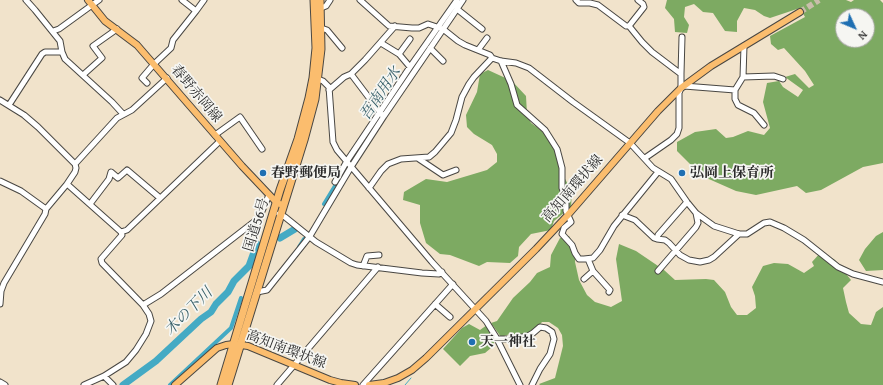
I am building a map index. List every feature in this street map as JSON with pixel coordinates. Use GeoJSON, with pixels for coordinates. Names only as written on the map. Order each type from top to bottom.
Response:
{"type":"FeatureCollection","features":[{"type":"Feature","properties":{"kind":"highway","name":"国道56号"},"geometry":{"type":"LineString","coordinates":[[314,0],[316,48],[315,79]]}},
{"type":"Feature","properties":{"kind":"highway","name":"国道56号"},"geometry":{"type":"LineString","coordinates":[[228,385],[238,344],[280,204],[315,79],[321,49],[320,0]]}},
{"type":"Feature","properties":{"kind":"highway","name":"国道56号"},"geometry":{"type":"LineString","coordinates":[[221,385],[257,292],[277,213]]}},
{"type":"Feature","properties":{"kind":"main road","name":"春野赤岡線"},"geometry":{"type":"LineString","coordinates":[[90,2],[105,20],[137,45],[220,141],[269,195],[280,204]]}},
{"type":"Feature","properties":{"kind":"main road","name":"高知南環状線"},"geometry":{"type":"LineString","coordinates":[[369,385],[384,383],[398,378],[412,370],[426,358],[567,216],[658,111],[683,87],[711,66],[800,12]]}},
{"type":"Feature","properties":{"kind":"main road","name":"高知南環状線"},"geometry":{"type":"LineString","coordinates":[[175,385],[217,348],[226,345],[238,344],[295,365],[330,380],[355,385]]}},
{"type":"Feature","properties":{"kind":"street"},"geometry":{"type":"LineString","coordinates":[[26,0],[36,10],[60,41],[65,59],[84,75],[123,114]]}},
{"type":"Feature","properties":{"kind":"street"},"geometry":{"type":"LineString","coordinates":[[53,31],[59,28],[90,2],[98,0]]}},
{"type":"Feature","properties":{"kind":"street"},"geometry":{"type":"LineString","coordinates":[[182,0],[196,11]]}},
{"type":"Feature","properties":{"kind":"street"},"geometry":{"type":"LineString","coordinates":[[147,83],[142,78],[171,48],[173,40],[204,0]]}},
{"type":"Feature","properties":{"kind":"street"},"geometry":{"type":"LineString","coordinates":[[321,8],[326,6],[330,0]]}},
{"type":"Feature","properties":{"kind":"street"},"geometry":{"type":"LineString","coordinates":[[360,0],[389,26],[419,28],[428,24],[440,28],[458,41],[490,55],[492,58],[516,63],[529,68],[630,143],[658,172],[671,179],[696,213],[714,226],[739,234],[747,234],[764,223],[770,222],[784,228],[800,238],[838,267],[853,274],[883,282]]}},
{"type":"Feature","properties":{"kind":"street"},"geometry":{"type":"LineString","coordinates":[[335,182],[430,48],[457,0]]}},
{"type":"Feature","properties":{"kind":"street"},"geometry":{"type":"LineString","coordinates":[[382,114],[410,67],[463,0]]}},
{"type":"Feature","properties":{"kind":"street"},"geometry":{"type":"LineString","coordinates":[[576,0],[579,3],[598,5],[626,26],[629,26],[652,52],[681,74]]}},
{"type":"Feature","properties":{"kind":"street"},"geometry":{"type":"LineString","coordinates":[[629,26],[644,7],[638,0]]}},
{"type":"Feature","properties":{"kind":"street"},"geometry":{"type":"LineString","coordinates":[[457,9],[482,29]]}},
{"type":"Feature","properties":{"kind":"street"},"geometry":{"type":"LineString","coordinates":[[329,90],[344,77],[350,74],[381,43],[395,26]]}},
{"type":"Feature","properties":{"kind":"street"},"geometry":{"type":"LineString","coordinates":[[321,28],[327,30],[342,48]]}},
{"type":"Feature","properties":{"kind":"street"},"geometry":{"type":"LineString","coordinates":[[84,75],[102,58],[93,46],[117,29]]}},
{"type":"Feature","properties":{"kind":"street"},"geometry":{"type":"LineString","coordinates":[[645,158],[671,140],[677,134],[679,128],[679,94],[683,87],[681,74],[682,37]]}},
{"type":"Feature","properties":{"kind":"street"},"geometry":{"type":"LineString","coordinates":[[478,50],[487,38]]}},
{"type":"Feature","properties":{"kind":"street"},"geometry":{"type":"LineString","coordinates":[[399,54],[410,39]]}},
{"type":"Feature","properties":{"kind":"street"},"geometry":{"type":"LineString","coordinates":[[381,43],[399,54],[410,67]]}},
{"type":"Feature","properties":{"kind":"street"},"geometry":{"type":"LineString","coordinates":[[744,46],[743,77],[735,90],[735,99],[738,105],[754,113],[764,125]]}},
{"type":"Feature","properties":{"kind":"street"},"geometry":{"type":"LineString","coordinates":[[430,48],[443,61]]}},
{"type":"Feature","properties":{"kind":"street"},"geometry":{"type":"LineString","coordinates":[[9,105],[42,54],[45,52],[62,52]]}},
{"type":"Feature","properties":{"kind":"street"},"geometry":{"type":"LineString","coordinates":[[369,188],[388,164],[401,159],[429,157],[435,152],[451,132],[462,97],[469,84],[492,58]]}},
{"type":"Feature","properties":{"kind":"street"},"geometry":{"type":"LineString","coordinates":[[501,61],[511,84],[517,105],[545,130],[557,149],[561,161],[562,188],[566,198],[567,216],[571,222],[564,228],[562,234],[572,245],[579,259],[593,258],[600,250],[622,215],[658,172]]}},
{"type":"Feature","properties":{"kind":"street"},"geometry":{"type":"LineString","coordinates":[[350,74],[382,114]]}},
{"type":"Feature","properties":{"kind":"street"},"geometry":{"type":"LineString","coordinates":[[743,77],[774,76],[783,79]]}},
{"type":"Feature","properties":{"kind":"street"},"geometry":{"type":"LineString","coordinates":[[0,304],[1,291],[4,283],[45,214],[46,209],[75,172],[75,164],[117,118],[132,110],[142,102],[167,78]]}},
{"type":"Feature","properties":{"kind":"street"},"geometry":{"type":"LineString","coordinates":[[315,79],[327,83],[329,90],[333,142],[337,150],[442,272],[476,309],[497,339],[520,385]]}},
{"type":"Feature","properties":{"kind":"street"},"geometry":{"type":"LineString","coordinates":[[683,87],[735,90]]}},
{"type":"Feature","properties":{"kind":"street"},"geometry":{"type":"LineString","coordinates":[[0,100],[24,115],[75,164]]}},
{"type":"Feature","properties":{"kind":"street"},"geometry":{"type":"LineString","coordinates":[[215,135],[240,118],[262,149]]}},
{"type":"Feature","properties":{"kind":"street"},"geometry":{"type":"LineString","coordinates":[[121,232],[127,230],[220,141]]}},
{"type":"Feature","properties":{"kind":"street"},"geometry":{"type":"LineString","coordinates":[[419,158],[443,175],[456,170]]}},
{"type":"Feature","properties":{"kind":"street"},"geometry":{"type":"LineString","coordinates":[[257,292],[267,290],[310,236],[349,164]]}},
{"type":"Feature","properties":{"kind":"street"},"geometry":{"type":"LineString","coordinates":[[90,204],[109,179],[111,172],[118,178],[127,170],[160,198]]}},
{"type":"Feature","properties":{"kind":"street"},"geometry":{"type":"LineString","coordinates":[[0,181],[21,191],[46,209]]}},
{"type":"Feature","properties":{"kind":"street"},"geometry":{"type":"LineString","coordinates":[[67,184],[121,232]]}},
{"type":"Feature","properties":{"kind":"street"},"geometry":{"type":"LineString","coordinates":[[143,305],[161,294],[259,218],[269,195]]}},
{"type":"Feature","properties":{"kind":"street"},"geometry":{"type":"LineString","coordinates":[[657,239],[658,235],[687,202]]}},
{"type":"Feature","properties":{"kind":"street"},"geometry":{"type":"LineString","coordinates":[[277,213],[285,217],[325,248],[351,263],[362,266],[439,274],[442,272]]}},
{"type":"Feature","properties":{"kind":"street"},"geometry":{"type":"LineString","coordinates":[[658,271],[698,224],[696,213]]}},
{"type":"Feature","properties":{"kind":"street"},"geometry":{"type":"LineString","coordinates":[[622,215],[635,220],[654,238],[665,240],[680,255],[689,260],[700,262],[709,260],[726,247],[739,234]]}},
{"type":"Feature","properties":{"kind":"street"},"geometry":{"type":"LineString","coordinates":[[84,385],[104,376],[126,362],[146,334],[151,321],[149,314],[143,305],[102,263],[102,259],[122,236],[121,232]]}},
{"type":"Feature","properties":{"kind":"street"},"geometry":{"type":"LineString","coordinates":[[362,266],[367,256],[379,255]]}},
{"type":"Feature","properties":{"kind":"street"},"geometry":{"type":"LineString","coordinates":[[588,259],[593,271],[610,290],[609,292]]}},
{"type":"Feature","properties":{"kind":"street"},"geometry":{"type":"LineString","coordinates":[[277,385],[378,267]]}},
{"type":"Feature","properties":{"kind":"street"},"geometry":{"type":"LineString","coordinates":[[584,279],[593,271]]}},
{"type":"Feature","properties":{"kind":"street"},"geometry":{"type":"LineString","coordinates":[[363,385],[453,284]]}},
{"type":"Feature","properties":{"kind":"street"},"geometry":{"type":"LineString","coordinates":[[435,304],[450,317]]}},
{"type":"Feature","properties":{"kind":"street"},"geometry":{"type":"LineString","coordinates":[[497,339],[512,339],[528,336],[540,327],[546,328],[552,332],[554,339],[550,354],[534,379],[532,385]]}},
{"type":"Feature","properties":{"kind":"street"},"geometry":{"type":"LineString","coordinates":[[104,376],[113,385]]}},
{"type":"Feature","properties":{"kind":"street"},"geometry":{"type":"LineString","coordinates":[[0,382],[5,385]]}},
{"type":"Feature","properties":{"kind":"green space"},"geometry":{"type":"Polygon","coordinates":[[[667,0],[846,0],[851,2],[854,0],[880,0],[883,3],[883,163],[863,167],[821,190],[806,193],[797,186],[756,195],[736,191],[702,176],[677,151],[677,142],[695,132],[716,129],[726,138],[748,131],[764,135],[770,128],[763,102],[767,83],[779,81],[783,87],[798,97],[803,90],[785,77],[795,74],[809,88],[814,85],[805,71],[784,48],[778,50],[771,44],[770,36],[805,17],[800,8],[770,18],[755,10],[744,8],[737,21],[737,32],[725,31],[713,13],[703,12],[694,4],[685,7],[684,17],[689,25],[687,33],[675,32],[674,19],[665,8],[667,0]]]}},
{"type":"Feature","properties":{"kind":"green space"},"geometry":{"type":"Polygon","coordinates":[[[488,70],[512,81],[526,96],[527,114],[531,123],[545,133],[558,150],[563,175],[572,192],[571,207],[554,221],[551,230],[531,234],[519,247],[518,256],[510,263],[487,262],[479,266],[450,255],[440,254],[426,243],[420,223],[420,205],[403,200],[404,192],[426,179],[447,182],[487,170],[497,162],[497,154],[492,145],[474,134],[467,127],[466,115],[477,92],[480,74],[488,70]]]}},
{"type":"Feature","properties":{"kind":"green space"},"geometry":{"type":"Polygon","coordinates":[[[883,232],[883,270],[866,271],[859,260],[865,249],[876,236],[883,232]]]}},
{"type":"Feature","properties":{"kind":"green space"},"geometry":{"type":"Polygon","coordinates":[[[569,236],[576,249],[575,262],[579,280],[587,295],[595,302],[611,307],[622,301],[616,259],[619,244],[636,251],[664,270],[675,280],[714,280],[725,292],[731,307],[737,315],[747,315],[756,308],[755,296],[752,287],[763,266],[774,263],[788,264],[804,273],[814,266],[812,262],[821,252],[835,260],[851,280],[843,288],[846,302],[849,313],[861,324],[871,325],[876,312],[883,307],[883,385],[540,385],[539,384],[555,378],[563,346],[562,335],[558,328],[549,322],[542,322],[534,331],[523,337],[510,334],[501,337],[491,323],[497,321],[513,298],[537,273],[550,267],[551,255],[560,238],[569,236]]]}},
{"type":"Feature","properties":{"kind":"green space"},"geometry":{"type":"Polygon","coordinates":[[[469,324],[480,330],[487,325],[496,339],[491,348],[485,353],[470,356],[460,366],[443,349],[462,328],[469,324]]]}},
{"type":"Feature","properties":{"kind":"waterway","name":"吾南用水"},"geometry":{"type":"LineString","coordinates":[[397,90],[433,38]]}},
{"type":"Feature","properties":{"kind":"waterway","name":"吾南用水"},"geometry":{"type":"LineString","coordinates":[[348,165],[370,131]]}},
{"type":"Feature","properties":{"kind":"waterway","name":"吾南用水"},"geometry":{"type":"LineString","coordinates":[[324,204],[338,181]]}},
{"type":"Feature","properties":{"kind":"waterway","name":"木の下川"},"geometry":{"type":"LineString","coordinates":[[280,238],[295,229]]}},
{"type":"Feature","properties":{"kind":"waterway","name":"吾南用水"},"geometry":{"type":"LineString","coordinates":[[299,247],[304,239]]}},
{"type":"Feature","properties":{"kind":"waterway","name":"木の下川"},"geometry":{"type":"LineString","coordinates":[[123,385],[156,361],[201,319],[211,312],[216,304],[228,292],[234,281],[249,266],[257,244]]}},
{"type":"Feature","properties":{"kind":"waterway","name":"吾南用水"},"geometry":{"type":"LineString","coordinates":[[170,385],[231,328],[241,298]]}},
{"type":"Feature","properties":{"kind":"waterway"},"geometry":{"type":"LineString","coordinates":[[405,385],[411,378]]}},
{"type":"Feature","properties":{"kind":"tunnel"},"geometry":{"type":"LineString","coordinates":[[800,12],[819,0]]}},
{"type":"Feature","properties":{"kind":"place","name":"春野郵便局"},"geometry":{"type":"Point","coordinates":[263,173]}},
{"type":"Feature","properties":{"kind":"place","name":"弘岡上保育所"},"geometry":{"type":"Point","coordinates":[682,173]}},
{"type":"Feature","properties":{"kind":"place","name":"天一神社"},"geometry":{"type":"Point","coordinates":[472,342]}}]}
